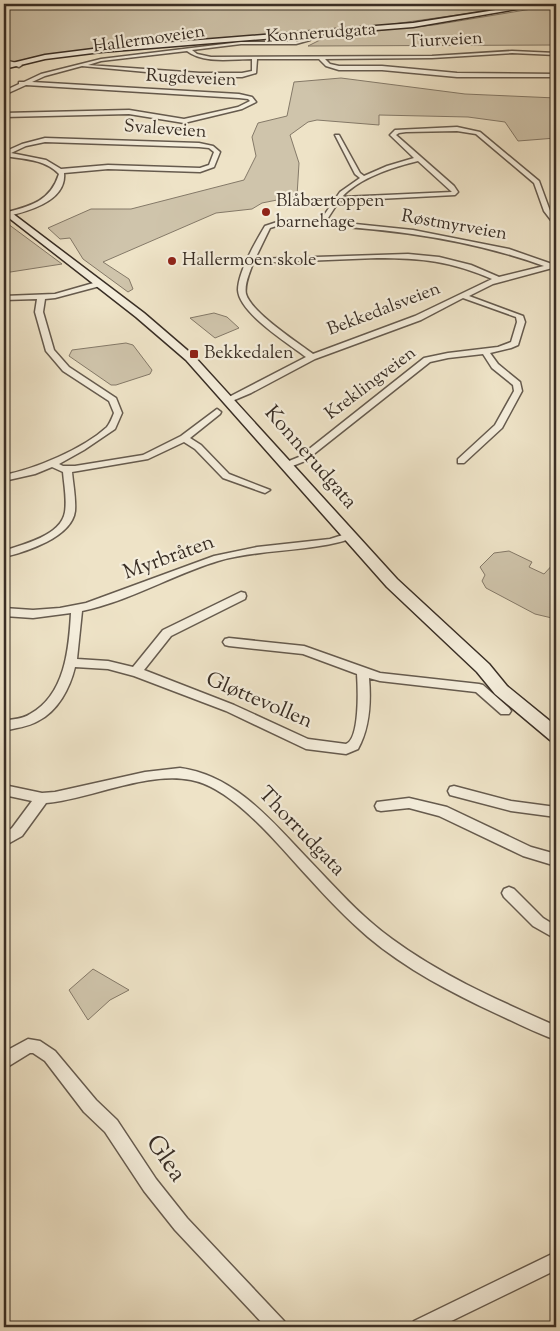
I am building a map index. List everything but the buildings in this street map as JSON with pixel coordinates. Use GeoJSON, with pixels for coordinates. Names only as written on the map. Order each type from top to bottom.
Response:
{"type":"FeatureCollection","features":[{"type":"Feature","properties":{"kind":"main road","name":"Konnerudgata"},"geometry":{"type":"LineString","coordinates":[[4,68],[71,54],[229,39],[307,36],[413,25],[543,4]]}},
{"type":"Feature","properties":{"kind":"main road","name":"Konnerudgata"},"geometry":{"type":"LineString","coordinates":[[5,214],[80,274],[140,315],[177,346],[228,399],[349,536],[408,599],[483,668],[501,690],[556,736]]}},
{"type":"Feature","properties":{"kind":"main road","name":"Konnerudgata"},"geometry":{"type":"LineString","coordinates":[[483,668],[509,685],[556,723]]}},
{"type":"Feature","properties":{"kind":"street","name":"Hallermoveien"},"geometry":{"type":"LineString","coordinates":[[4,92],[80,64],[188,49],[307,36]]}},
{"type":"Feature","properties":{"kind":"street","name":"Tiurveien"},"geometry":{"type":"LineString","coordinates":[[188,49],[193,54],[202,57],[254,58],[432,57],[512,52],[556,54]]}},
{"type":"Feature","properties":{"kind":"street"},"geometry":{"type":"LineString","coordinates":[[320,57],[328,65],[339,68],[382,68],[457,76],[556,76]]}},
{"type":"Feature","properties":{"kind":"street"},"geometry":{"type":"LineString","coordinates":[[80,64],[98,68],[242,75],[254,72],[254,58]]}},
{"type":"Feature","properties":{"kind":"street"},"geometry":{"type":"LineString","coordinates":[[4,61],[17,64]]}},
{"type":"Feature","properties":{"kind":"street","name":"Rugdeveien"},"geometry":{"type":"LineString","coordinates":[[4,115],[129,112],[184,121],[246,107],[253,102],[250,98],[239,96],[22,84]]}},
{"type":"Feature","properties":{"kind":"street"},"geometry":{"type":"LineString","coordinates":[[338,199],[403,198],[454,193],[452,187],[394,137],[395,133],[406,130],[444,129],[474,131],[537,182],[547,211],[556,223]]}},
{"type":"Feature","properties":{"kind":"street"},"geometry":{"type":"LineString","coordinates":[[337,136],[358,174],[365,179]]}},
{"type":"Feature","properties":{"kind":"street","name":"Svaleveien"},"geometry":{"type":"LineString","coordinates":[[5,154],[34,142],[60,140],[199,145],[212,147],[217,152],[212,166],[200,170],[108,168],[60,171]]}},
{"type":"Feature","properties":{"kind":"street"},"geometry":{"type":"LineString","coordinates":[[5,154],[49,164],[60,171],[60,182],[51,198],[38,205],[5,214]]}},
{"type":"Feature","properties":{"kind":"street"},"geometry":{"type":"LineString","coordinates":[[322,223],[338,199],[350,186],[418,159]]}},
{"type":"Feature","properties":{"kind":"street","name":"Røstmyrveien"},"geometry":{"type":"LineString","coordinates":[[252,261],[270,226],[294,222],[419,233],[509,251],[553,265]]}},
{"type":"Feature","properties":{"kind":"street"},"geometry":{"type":"LineString","coordinates":[[312,356],[258,314],[244,298],[242,287],[252,261],[418,256],[469,266],[497,279]]}},
{"type":"Feature","properties":{"kind":"street","name":"Bekkedalsveien"},"geometry":{"type":"LineString","coordinates":[[228,399],[248,391],[312,356],[418,318],[497,279],[553,265]]}},
{"type":"Feature","properties":{"kind":"street"},"geometry":{"type":"LineString","coordinates":[[4,298],[42,298],[65,294],[97,284]]}},
{"type":"Feature","properties":{"kind":"street","name":"Kreklingveien"},"geometry":{"type":"LineString","coordinates":[[287,465],[302,460],[421,363],[448,354],[504,348],[515,343],[520,317],[514,312],[463,296]]}},
{"type":"Feature","properties":{"kind":"street"},"geometry":{"type":"LineString","coordinates":[[4,478],[32,473],[53,464],[112,427],[117,418],[118,409],[105,394],[66,369],[50,352],[39,312],[42,298]]}},
{"type":"Feature","properties":{"kind":"street"},"geometry":{"type":"LineString","coordinates":[[461,461],[499,426],[518,391],[517,384],[495,366],[484,350]]}},
{"type":"Feature","properties":{"kind":"street"},"geometry":{"type":"LineString","coordinates":[[53,464],[67,469],[145,457],[184,438],[217,412]]}},
{"type":"Feature","properties":{"kind":"street"},"geometry":{"type":"LineString","coordinates":[[184,438],[198,447],[226,476],[265,490]]}},
{"type":"Feature","properties":{"kind":"street"},"geometry":{"type":"LineString","coordinates":[[4,554],[47,537],[66,522],[70,505],[67,469]]}},
{"type":"Feature","properties":{"kind":"street","name":"Myrbråten"},"geometry":{"type":"LineString","coordinates":[[4,612],[38,614],[77,610],[107,602],[217,558],[331,542],[349,536]]}},
{"type":"Feature","properties":{"kind":"street"},"geometry":{"type":"LineString","coordinates":[[136,672],[167,633],[242,596]]}},
{"type":"Feature","properties":{"kind":"street"},"geometry":{"type":"LineString","coordinates":[[4,726],[34,718],[54,702],[69,662],[75,639],[77,610]]}},
{"type":"Feature","properties":{"kind":"street","name":"Gløttevollen"},"geometry":{"type":"LineString","coordinates":[[229,642],[304,650],[363,672],[399,680],[479,688],[485,691],[505,711]]}},
{"type":"Feature","properties":{"kind":"street","name":"Gløttevollen"},"geometry":{"type":"LineString","coordinates":[[69,662],[108,665],[136,672],[230,708],[306,744],[346,749],[354,746],[357,740],[364,703],[363,672]]}},
{"type":"Feature","properties":{"kind":"street","name":"Thorrudgata"},"geometry":{"type":"LineString","coordinates":[[4,790],[42,798],[72,794],[171,772],[193,775],[221,786],[246,803],[351,912],[386,943],[417,963],[494,1005],[556,1033]]}},
{"type":"Feature","properties":{"kind":"street"},"geometry":{"type":"LineString","coordinates":[[454,791],[511,806],[556,812]]}},
{"type":"Feature","properties":{"kind":"street"},"geometry":{"type":"LineString","coordinates":[[4,841],[17,832],[42,798]]}},
{"type":"Feature","properties":{"kind":"street"},"geometry":{"type":"LineString","coordinates":[[381,806],[410,803],[442,811],[528,852],[556,860]]}},
{"type":"Feature","properties":{"kind":"street"},"geometry":{"type":"LineString","coordinates":[[509,893],[538,922],[556,933]]}},
{"type":"Feature","properties":{"kind":"street","name":"Glea"},"geometry":{"type":"LineString","coordinates":[[4,1061],[28,1046],[35,1046],[50,1056],[90,1106],[111,1126],[150,1185],[182,1224],[278,1327]]}},
{"type":"Feature","properties":{"kind":"street"},"geometry":{"type":"LineString","coordinates":[[420,1327],[556,1261]]}},
{"type":"Feature","properties":{"kind":"shaded area"},"geometry":{"type":"Polygon","coordinates":[[[4,4],[535,4],[379,26],[121,47],[34,57],[4,66],[4,4]]]}},
{"type":"Feature","properties":{"kind":"shaded area"},"geometry":{"type":"Polygon","coordinates":[[[556,5],[556,45],[308,46],[330,35],[434,25],[556,5]]]}},
{"type":"Feature","properties":{"kind":"shaded area"},"geometry":{"type":"Polygon","coordinates":[[[341,78],[465,94],[556,98],[556,138],[518,141],[505,122],[468,117],[379,115],[379,125],[317,120],[308,122],[290,135],[299,163],[297,196],[262,203],[252,209],[216,213],[103,262],[129,279],[133,289],[128,292],[83,259],[70,238],[60,239],[48,228],[91,209],[131,209],[244,180],[256,156],[252,137],[258,123],[287,116],[294,82],[341,78]]]}},
{"type":"Feature","properties":{"kind":"shaded area"},"geometry":{"type":"Polygon","coordinates":[[[4,221],[62,264],[4,273],[4,221]]]}},
{"type":"Feature","properties":{"kind":"shaded area"},"geometry":{"type":"Polygon","coordinates":[[[214,313],[227,317],[239,328],[215,338],[190,318],[214,313]]]}},
{"type":"Feature","properties":{"kind":"shaded area"},"geometry":{"type":"Polygon","coordinates":[[[126,343],[133,345],[152,370],[150,374],[111,385],[69,356],[72,350],[126,343]]]}},
{"type":"Feature","properties":{"kind":"shaded area"},"geometry":{"type":"Polygon","coordinates":[[[509,551],[532,562],[529,567],[544,574],[556,561],[556,619],[535,614],[486,588],[482,581],[485,575],[480,567],[494,553],[509,551]]]}},
{"type":"Feature","properties":{"kind":"shaded area"},"geometry":{"type":"Polygon","coordinates":[[[93,969],[129,990],[110,1000],[88,1020],[69,990],[93,969]]]}},
{"type":"Feature","properties":{"kind":"place","name":"Blåbærtoppen barnehage"},"geometry":{"type":"Point","coordinates":[266,212]}},
{"type":"Feature","properties":{"kind":"place","name":"Hallermoen skole"},"geometry":{"type":"Point","coordinates":[172,261]}},
{"type":"Feature","properties":{"kind":"place","name":"Bekkedalen"},"geometry":{"type":"Point","coordinates":[194,354]}}]}
